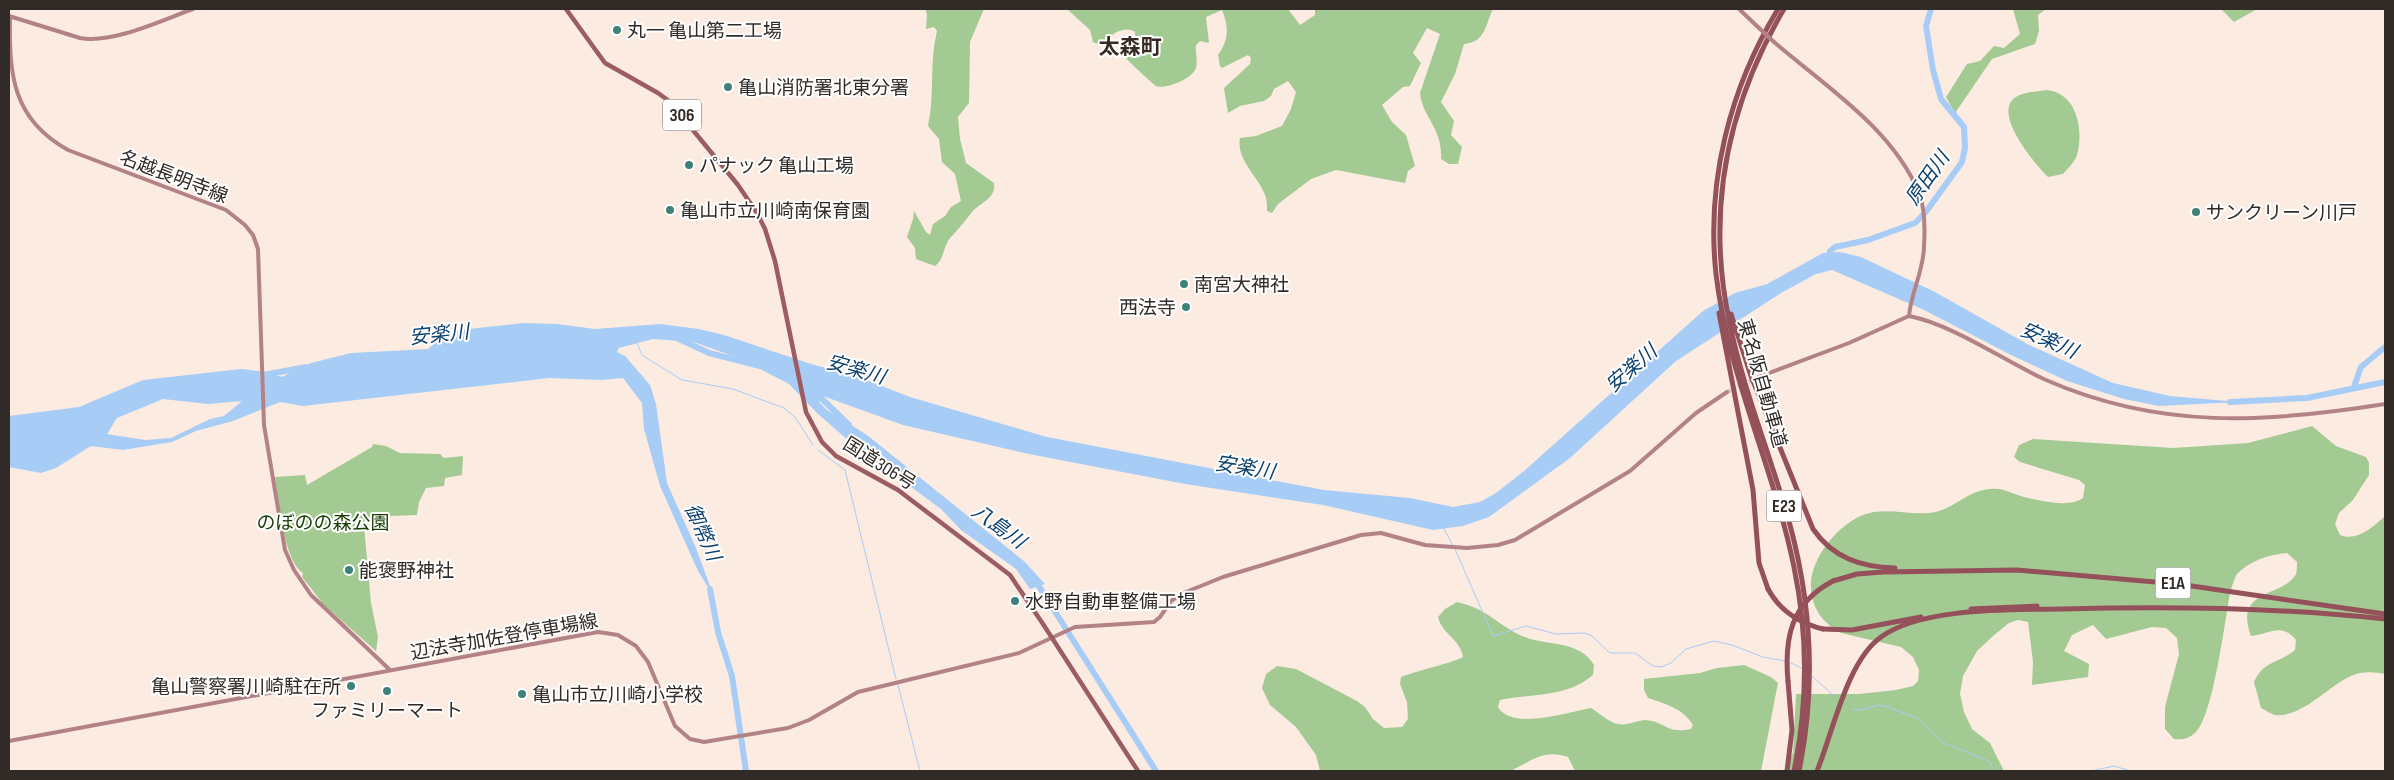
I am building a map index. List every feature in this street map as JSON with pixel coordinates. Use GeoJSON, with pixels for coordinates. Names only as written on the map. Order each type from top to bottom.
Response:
{"type":"FeatureCollection","features":[{"type":"Feature","properties":{"kind":"highway","name":"国道306号"},"geometry":{"type":"LineString","coordinates":[[566,9],[605,64],[666,98],[738,185],[757,213],[775,261],[806,412],[822,442],[836,456],[898,490],[1006,572],[1018,585],[1052,636],[1138,771]]}},
{"type":"Feature","properties":{"kind":"highway","name":"東名阪自動車道"},"geometry":{"type":"LineString","coordinates":[[1778,9],[1746,70],[1728,126],[1717,187],[1715,253],[1719,284],[1733,352],[1794,566],[1808,666],[1808,715],[1799,771]]}},
{"type":"Feature","properties":{"kind":"highway","name":"東名阪自動車道"},"geometry":{"type":"LineString","coordinates":[[1719,284],[1720,205],[1728,145],[1744,90],[1759,54],[1784,9]]}},
{"type":"Feature","properties":{"kind":"highway"},"geometry":{"type":"LineString","coordinates":[[1719,284],[1733,352],[1741,435],[1754,495],[1759,563],[1765,582],[1772,595],[1788,614],[1814,627],[1835,631],[1865,628],[1972,609],[2021,606],[2068,609]]}},
{"type":"Feature","properties":{"kind":"highway"},"geometry":{"type":"LineString","coordinates":[[1733,352],[1771,426],[1813,529],[1832,550],[1859,564],[1880,568],[1958,570]]}},
{"type":"Feature","properties":{"kind":"highway","name":"E1A"},"geometry":{"type":"LineString","coordinates":[[1958,570],[1988,569],[2056,572],[2178,584],[2385,614]]}},
{"type":"Feature","properties":{"kind":"highway"},"geometry":{"type":"LineString","coordinates":[[1787,771],[1792,730],[1787,645],[1794,620],[1810,597],[1833,581],[1866,573],[1958,570]]}},
{"type":"Feature","properties":{"kind":"highway","name":"E1A"},"geometry":{"type":"LineString","coordinates":[[1817,771],[1851,676],[1864,653],[1880,637],[1910,623],[1943,616],[2003,610],[2068,609],[2249,608],[2385,619]]}},
{"type":"Feature","properties":{"kind":"highway","name":"東名阪自動車道"},"geometry":{"type":"LineString","coordinates":[[1794,771],[1808,682]]}},
{"type":"Feature","properties":{"kind":"main road","name":"名越長明寺線"},"geometry":{"type":"LineString","coordinates":[[194,9],[128,32],[92,40],[10,16],[9,60],[12,81],[27,114],[47,136],[74,152],[226,210],[240,220],[251,232],[258,254],[259,335],[264,425],[282,539],[289,560],[303,584],[320,605],[390,670]]}},
{"type":"Feature","properties":{"kind":"main road"},"geometry":{"type":"LineString","coordinates":[[1739,9],[1774,42],[1851,106],[1884,137],[1906,168],[1918,190],[1923,220],[1924,251],[1909,316]]}},
{"type":"Feature","properties":{"kind":"main road"},"geometry":{"type":"LineString","coordinates":[[1756,378],[1849,343],[1909,316],[1959,336],[2067,388],[2120,406],[2158,414],[2200,419],[2256,418],[2323,413],[2385,404]]}},
{"type":"Feature","properties":{"kind":"main road","name":"辺法寺加佐登停車場線"},"geometry":{"type":"LineString","coordinates":[[9,741],[588,633],[613,633],[633,643],[644,655],[674,723],[680,731],[690,738],[699,741],[720,740],[760,734],[788,728],[809,720],[858,692],[1019,653],[1052,636],[1075,627],[1154,622],[1176,596],[1215,580],[1367,534],[1381,533],[1425,545],[1450,548],[1498,545],[1531,532],[1630,471],[1696,413],[1727,392]]}},
{"type":"Feature","properties":{"kind":"green space"},"geometry":{"type":"Polygon","coordinates":[[[925,9],[984,9],[970,42],[969,103],[958,117],[960,139],[966,163],[994,183],[993,193],[972,212],[949,239],[941,259],[935,266],[916,259],[915,248],[907,237],[914,211],[926,232],[930,235],[933,224],[945,216],[951,207],[961,201],[955,174],[942,162],[939,139],[928,126],[933,55],[937,31],[934,27],[926,29],[927,14],[925,9]]]}},
{"type":"Feature","properties":{"kind":"green space"},"geometry":{"type":"Polygon","coordinates":[[[1067,9],[1288,9],[1300,25],[1315,15],[1315,9],[1493,9],[1481,36],[1471,43],[1464,44],[1455,74],[1441,102],[1454,121],[1451,135],[1462,147],[1458,164],[1449,164],[1441,159],[1439,139],[1424,109],[1420,93],[1440,34],[1427,28],[1413,53],[1421,63],[1410,86],[1403,87],[1382,105],[1392,122],[1406,135],[1415,166],[1408,171],[1405,183],[1336,170],[1311,179],[1278,204],[1272,213],[1267,211],[1267,201],[1262,188],[1241,154],[1240,138],[1256,136],[1282,126],[1291,109],[1296,92],[1288,81],[1274,89],[1271,96],[1264,101],[1240,106],[1228,113],[1224,88],[1250,64],[1251,58],[1248,55],[1222,68],[1220,66],[1218,55],[1227,33],[1222,10],[1206,17],[1209,43],[1200,41],[1196,45],[1197,65],[1194,72],[1179,82],[1160,87],[1156,86],[1125,57],[1136,43],[1135,32],[1130,30],[1120,31],[1098,44],[1093,42],[1090,30],[1067,9]]]}},
{"type":"Feature","properties":{"kind":"green space"},"geometry":{"type":"Polygon","coordinates":[[[2013,9],[2046,9],[2038,15],[2039,31],[2035,44],[1992,59],[1955,113],[1946,97],[1967,64],[1980,61],[1994,46],[2004,48],[2020,34],[2013,9]]]}},
{"type":"Feature","properties":{"kind":"green space"},"geometry":{"type":"Polygon","coordinates":[[[2221,9],[2257,9],[2234,22],[2221,9]]]}},
{"type":"Feature","properties":{"kind":"green space"},"geometry":{"type":"Polygon","coordinates":[[[2047,90],[2057,93],[2072,105],[2076,114],[2079,135],[2077,155],[2073,163],[2063,174],[2048,177],[2026,151],[2009,117],[2009,107],[2017,96],[2047,90]]]}},
{"type":"Feature","properties":{"kind":"green space"},"geometry":{"type":"Polygon","coordinates":[[[2312,426],[2336,446],[2366,457],[2369,463],[2369,475],[2353,500],[2339,513],[2335,524],[2340,535],[2353,537],[2359,535],[2370,529],[2385,516],[2385,674],[2368,672],[2355,674],[2305,707],[2285,715],[2275,715],[2261,708],[2254,682],[2258,675],[2267,666],[2295,650],[2296,640],[2291,635],[2280,630],[2251,636],[2247,621],[2249,609],[2254,602],[2290,582],[2296,574],[2297,562],[2287,553],[2280,554],[2247,565],[2237,574],[2230,593],[2213,689],[2207,709],[2195,733],[2187,738],[2174,739],[2165,729],[2165,707],[2179,654],[2177,638],[2166,628],[2152,627],[2106,639],[2093,625],[2072,635],[2064,651],[2089,664],[2088,677],[2032,685],[2033,662],[2028,622],[2018,620],[2009,623],[1977,651],[1963,676],[1960,694],[1964,712],[1972,729],[1990,743],[2004,771],[1784,771],[1793,753],[1796,694],[1859,694],[1896,690],[1913,686],[1918,681],[1919,670],[1913,657],[1901,647],[1841,633],[1829,625],[1816,609],[1811,588],[1815,566],[1826,545],[1853,520],[1872,512],[1881,511],[1935,512],[1980,491],[1989,489],[1999,489],[2024,497],[2055,503],[2070,503],[2083,498],[2085,485],[2079,480],[2020,462],[2014,457],[2019,445],[2033,439],[2173,448],[2248,443],[2312,426]]]}},
{"type":"Feature","properties":{"kind":"green space","name":"のぼのの森公園"},"geometry":{"type":"Polygon","coordinates":[[[373,444],[386,446],[400,453],[440,454],[444,458],[463,456],[462,475],[445,478],[444,486],[426,488],[419,502],[417,515],[389,516],[365,521],[371,603],[378,637],[376,651],[324,605],[302,577],[303,573],[296,566],[291,556],[283,529],[275,477],[305,475],[307,485],[372,447],[373,444]]]}},
{"type":"Feature","properties":{"kind":"green space"},"geometry":{"type":"Polygon","coordinates":[[[1457,602],[1477,609],[1522,636],[1571,647],[1580,651],[1594,665],[1593,675],[1572,688],[1549,694],[1500,700],[1498,707],[1505,714],[1515,718],[1541,718],[1591,708],[1608,720],[1618,724],[1646,720],[1676,730],[1691,729],[1693,725],[1684,714],[1648,698],[1644,690],[1644,679],[1700,673],[1717,668],[1744,665],[1771,677],[1778,683],[1761,771],[1575,771],[1568,757],[1552,754],[1539,757],[1511,771],[1320,771],[1316,755],[1296,727],[1270,705],[1262,688],[1266,674],[1277,666],[1296,669],[1357,701],[1384,728],[1402,727],[1408,719],[1407,702],[1400,684],[1401,677],[1463,657],[1459,646],[1443,628],[1438,617],[1445,609],[1457,602]]]}},
{"type":"Feature","properties":{"kind":"water"},"geometry":{"type":"Polygon","coordinates":[[[1840,252],[1861,257],[1935,292],[2029,345],[2113,383],[2170,396],[2239,402],[2159,406],[2124,399],[2067,381],[2009,354],[1924,310],[1832,270],[1816,274],[1781,293],[1676,361],[1570,458],[1489,517],[1463,526],[1433,530],[1323,505],[1185,484],[1029,454],[903,425],[823,396],[819,402],[827,410],[867,435],[1025,562],[1045,584],[1030,589],[1016,569],[961,530],[941,509],[850,442],[818,414],[789,384],[741,359],[694,342],[653,339],[619,348],[617,352],[625,356],[650,385],[656,404],[667,483],[696,548],[714,597],[698,571],[660,486],[644,429],[642,403],[623,378],[602,380],[549,378],[303,406],[280,402],[233,421],[196,431],[172,442],[123,450],[91,446],[56,468],[41,473],[9,467],[9,416],[79,407],[143,380],[241,369],[266,372],[282,377],[311,363],[351,353],[428,349],[450,331],[523,323],[557,324],[595,329],[660,324],[699,329],[724,335],[811,364],[856,376],[910,397],[1047,437],[1324,490],[1410,498],[1453,507],[1480,502],[1496,493],[1524,471],[1703,311],[1735,293],[1767,284],[1823,253],[1840,252]],[[163,399],[117,418],[107,434],[145,440],[171,438],[210,419],[224,416],[242,401],[208,404],[163,399]]]}},
{"type":"Feature","properties":{"kind":"waterway","name":"原田川"},"geometry":{"type":"LineString","coordinates":[[1829,256],[1830,251],[1835,247],[1868,240],[1915,223],[1925,213],[1962,162],[1965,148],[1964,127],[1941,99],[1933,70],[1926,26],[1931,9]]}},
{"type":"Feature","properties":{"kind":"waterway","name":"安楽川"},"geometry":{"type":"LineString","coordinates":[[677,338],[709,353],[760,366]]}},
{"type":"Feature","properties":{"kind":"waterway"},"geometry":{"type":"LineString","coordinates":[[637,343],[642,355],[682,380],[733,389],[784,408],[795,417],[813,445]]}},
{"type":"Feature","properties":{"kind":"waterway"},"geometry":{"type":"LineString","coordinates":[[2354,387],[2361,367],[2385,347]]}},
{"type":"Feature","properties":{"kind":"waterway","name":"安楽川"},"geometry":{"type":"LineString","coordinates":[[263,375],[307,367]]}},
{"type":"Feature","properties":{"kind":"waterway","name":"安楽川"},"geometry":{"type":"LineString","coordinates":[[2230,402],[2307,398],[2385,382]]}},
{"type":"Feature","properties":{"kind":"waterway","name":"八島川"},"geometry":{"type":"LineString","coordinates":[[817,394],[849,425]]}},
{"type":"Feature","properties":{"kind":"waterway"},"geometry":{"type":"LineString","coordinates":[[818,450],[845,470],[896,679]]}},
{"type":"Feature","properties":{"kind":"waterway"},"geometry":{"type":"LineString","coordinates":[[1443,527],[1453,546]]}},
{"type":"Feature","properties":{"kind":"waterway"},"geometry":{"type":"LineString","coordinates":[[1455,549],[1493,636],[1526,626],[1556,634],[1585,633],[1592,636],[1610,653],[1635,653],[1653,666],[1661,667],[1671,663],[1686,649],[1714,641],[1732,645],[1763,657],[1785,661]]}},
{"type":"Feature","properties":{"kind":"waterway","name":"八島川"},"geometry":{"type":"LineString","coordinates":[[1035,580],[1156,771]]}},
{"type":"Feature","properties":{"kind":"waterway","name":"御幣川"},"geometry":{"type":"LineString","coordinates":[[710,589],[718,632],[732,676],[746,771]]}},
{"type":"Feature","properties":{"kind":"waterway"},"geometry":{"type":"LineString","coordinates":[[1789,662],[1803,669]]}},
{"type":"Feature","properties":{"kind":"waterway"},"geometry":{"type":"LineString","coordinates":[[1812,676],[1834,696]]}},
{"type":"Feature","properties":{"kind":"waterway"},"geometry":{"type":"LineString","coordinates":[[898,685],[920,771]]}},
{"type":"Feature","properties":{"kind":"waterway"},"geometry":{"type":"LineString","coordinates":[[1853,709],[1862,710],[1878,705],[1917,718],[1944,743],[1989,761],[1994,771]]}},
{"type":"Feature","properties":{"kind":"waterway"},"geometry":{"type":"LineString","coordinates":[[2091,771],[2114,766],[2131,771]]}},
{"type":"Feature","properties":{"kind":"waterway"},"geometry":{"type":"LineString","coordinates":[[2159,771],[2170,771]]}},
{"type":"Feature","properties":{"kind":"tunnel"},"geometry":{"type":"LineString","coordinates":[[1727,392],[1754,379]]}},
{"type":"Feature","properties":{"kind":"place","name":"丸一 亀山第二工場"},"geometry":{"type":"Point","coordinates":[617,30]}},
{"type":"Feature","properties":{"kind":"place","name":"亀山消防署北東分署"},"geometry":{"type":"Point","coordinates":[728,87]}},
{"type":"Feature","properties":{"kind":"place","name":"パナック 亀山工場"},"geometry":{"type":"Point","coordinates":[689,165]}},
{"type":"Feature","properties":{"kind":"place","name":"亀山市立川崎南保育園"},"geometry":{"type":"Point","coordinates":[670,210]}},
{"type":"Feature","properties":{"kind":"place","name":"サンクリーン川戸"},"geometry":{"type":"Point","coordinates":[2196,212]}},
{"type":"Feature","properties":{"kind":"place","name":"南宮大神社"},"geometry":{"type":"Point","coordinates":[1184,284]}},
{"type":"Feature","properties":{"kind":"place","name":"西法寺"},"geometry":{"type":"Point","coordinates":[1186,307]}},
{"type":"Feature","properties":{"kind":"place","name":"能褒野神社"},"geometry":{"type":"Point","coordinates":[349,570]}},
{"type":"Feature","properties":{"kind":"place","name":"水野自動車整備工場"},"geometry":{"type":"Point","coordinates":[1015,601]}},
{"type":"Feature","properties":{"kind":"place","name":"亀山警察署川崎駐在所"},"geometry":{"type":"Point","coordinates":[351,686]}},
{"type":"Feature","properties":{"kind":"place","name":"ファミリーマート"},"geometry":{"type":"Point","coordinates":[387,691]}},
{"type":"Feature","properties":{"kind":"place","name":"亀山市立川崎小学校"},"geometry":{"type":"Point","coordinates":[522,694]}},
{"type":"Feature","properties":{"kind":"district","name":"太森町"},"geometry":{"type":"Point","coordinates":[1130,47]}}]}
